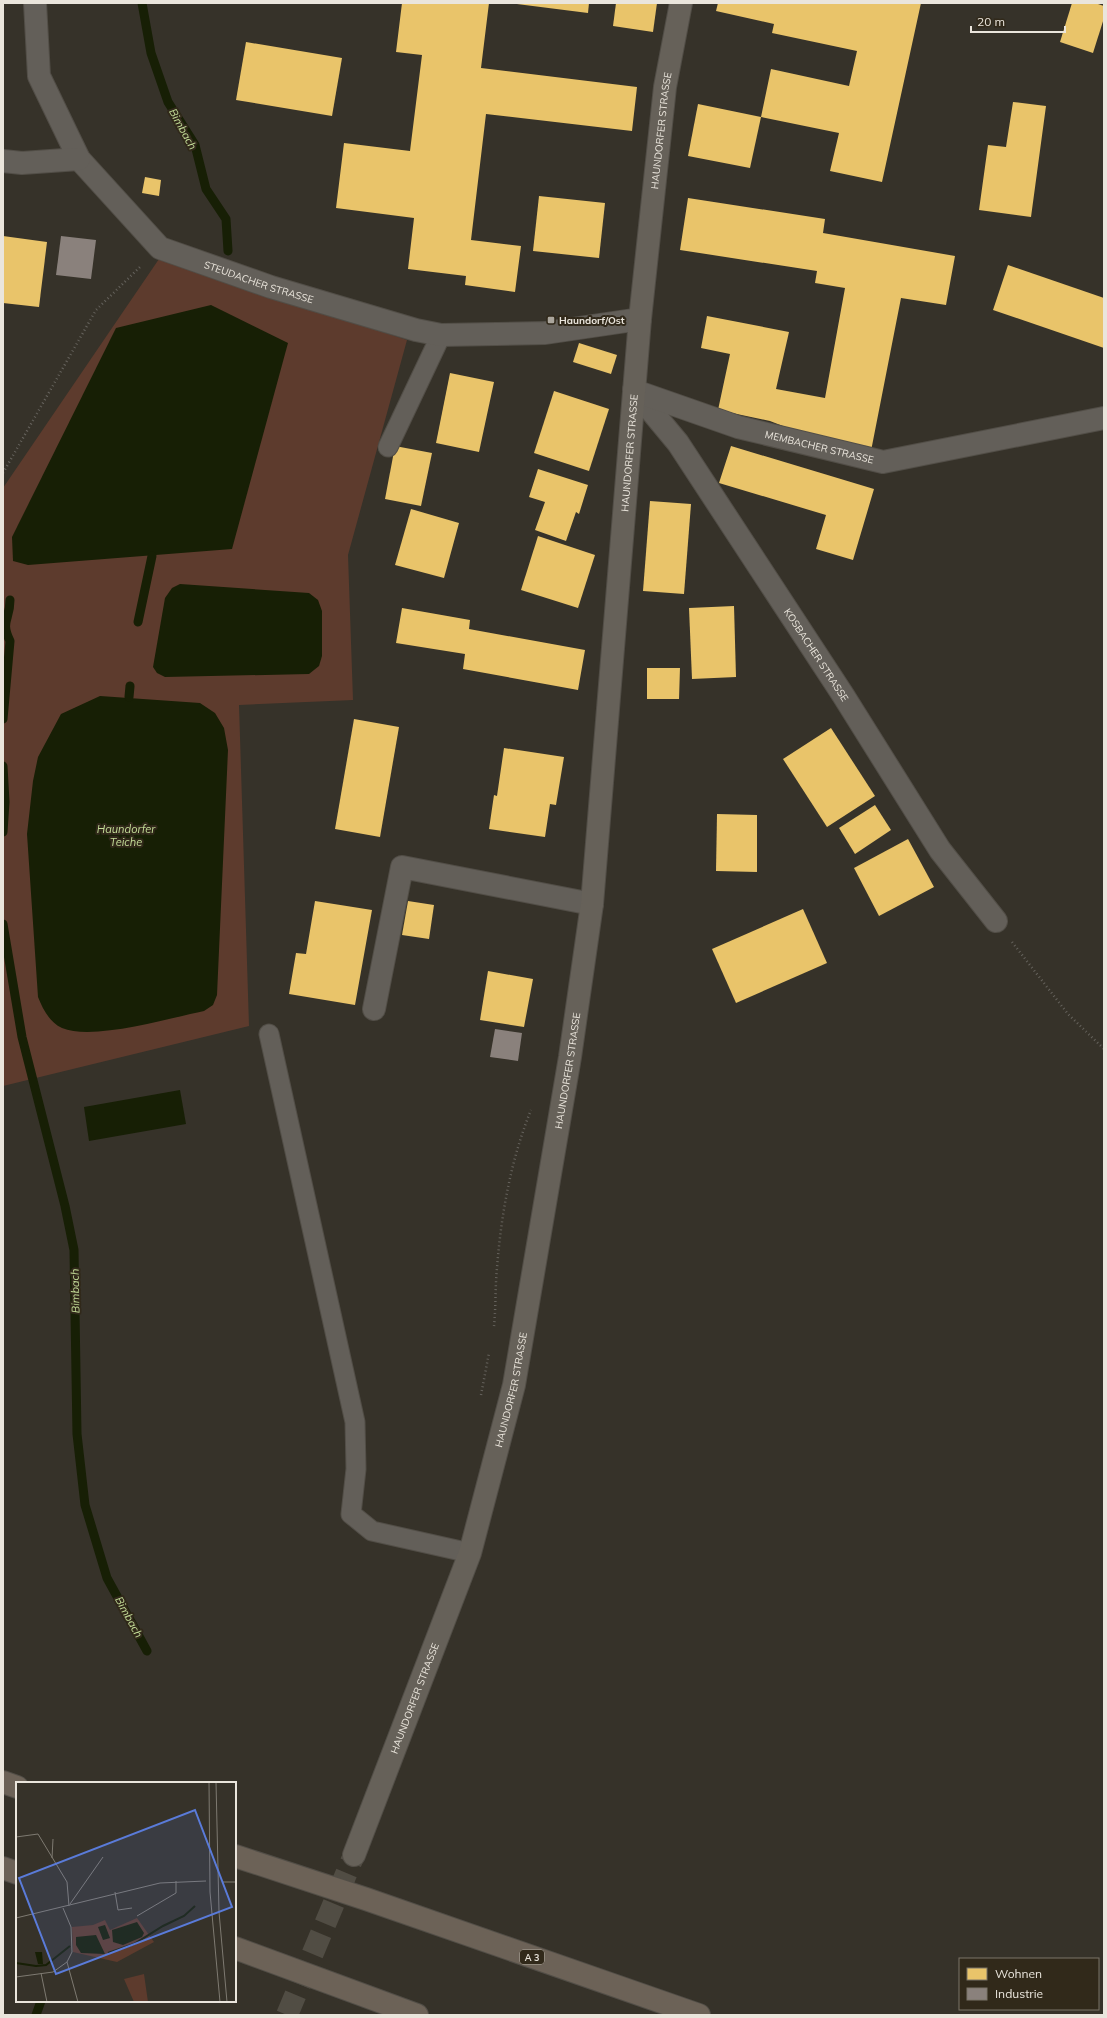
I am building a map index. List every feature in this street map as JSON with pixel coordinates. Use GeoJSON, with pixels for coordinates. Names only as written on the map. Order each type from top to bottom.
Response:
{"type":"FeatureCollection","features":[{"type":"Feature","properties":{"kind":"highway"},"geometry":{"type":"LineString","coordinates":[[3,1782],[16,1787]]}},
{"type":"Feature","properties":{"kind":"highway","name":"A 3"},"geometry":{"type":"LineString","coordinates":[[236,1856],[366,1899],[699,2015]]}},
{"type":"Feature","properties":{"kind":"highway"},"geometry":{"type":"LineString","coordinates":[[3,1868],[16,1873]]}},
{"type":"Feature","properties":{"kind":"highway"},"geometry":{"type":"LineString","coordinates":[[236,1948],[417,2015]]}},
{"type":"Feature","properties":{"kind":"street","name":"STEUDACHER STRASSE"},"geometry":{"type":"LineString","coordinates":[[35,3],[39,76],[78,159],[160,248],[271,287],[416,330],[442,335],[545,334],[640,319]]}},
{"type":"Feature","properties":{"kind":"street","name":"HAUNDORFER STRASSE"},"geometry":{"type":"LineString","coordinates":[[354,1856],[470,1553],[514,1386],[570,1057],[592,904],[640,319],[665,87],[681,3]]}},
{"type":"Feature","properties":{"kind":"street"},"geometry":{"type":"LineString","coordinates":[[3,161],[22,163],[78,159]]}},
{"type":"Feature","properties":{"kind":"street","name":"MEMBACHER STRASSE"},"geometry":{"type":"LineString","coordinates":[[634,390],[738,427],[883,462],[1104,418]]}},
{"type":"Feature","properties":{"kind":"street","name":"KOSBACHER STRASSE"},"geometry":{"type":"LineString","coordinates":[[634,390],[678,443],[843,695],[940,850],[996,921]]}},
{"type":"Feature","properties":{"kind":"street"},"geometry":{"type":"LineString","coordinates":[[374,1009],[402,867],[592,904]]}},
{"type":"Feature","properties":{"kind":"lane"},"geometry":{"type":"LineString","coordinates":[[388,447],[442,335]]}},
{"type":"Feature","properties":{"kind":"lane"},"geometry":{"type":"LineString","coordinates":[[269,1034],[355,1422],[356,1468],[351,1514],[372,1531],[470,1553]]}},
{"type":"Feature","properties":{"kind":"path"},"geometry":{"type":"LineString","coordinates":[[3,473],[96,310],[160,248]]}},
{"type":"Feature","properties":{"kind":"path"},"geometry":{"type":"LineString","coordinates":[[996,921],[1068,1014],[1104,1049]]}},
{"type":"Feature","properties":{"kind":"path"},"geometry":{"type":"LineString","coordinates":[[493,1333],[497,1268],[509,1185],[524,1128],[533,1106]]}},
{"type":"Feature","properties":{"kind":"path"},"geometry":{"type":"LineString","coordinates":[[479,1402],[490,1348]]}},
{"type":"Feature","properties":{"kind":"shaded area"},"geometry":{"type":"Polygon","coordinates":[[[159,259],[407,340],[348,555],[353,700],[239,705],[249,1026],[3,1086],[3,488],[159,259]]]}},
{"type":"Feature","properties":{"kind":"water"},"geometry":{"type":"Polygon","coordinates":[[[211,305],[288,343],[232,549],[28,565],[13,561],[12,537],[116,328],[211,305]]]}},
{"type":"Feature","properties":{"kind":"water"},"geometry":{"type":"Polygon","coordinates":[[[180,584],[309,593],[318,600],[322,611],[322,656],[319,666],[309,674],[165,677],[157,673],[153,667],[165,598],[172,588],[180,584]]]}},
{"type":"Feature","properties":{"kind":"water","name":"Haundorfer Teiche"},"geometry":{"type":"Polygon","coordinates":[[[100,696],[200,703],[215,713],[224,728],[228,750],[217,995],[213,1005],[204,1011],[152,1023],[92,1032],[76,1031],[62,1028],[57,1025],[50,1019],[38,997],[27,834],[33,781],[38,757],[61,714],[100,696]]]}},
{"type":"Feature","properties":{"kind":"water"},"geometry":{"type":"Polygon","coordinates":[[[180,1090],[186,1124],[89,1141],[84,1107],[180,1090]]]}},
{"type":"Feature","properties":{"kind":"building: Wohnen"},"geometry":{"type":"Polygon","coordinates":[[[402,3],[489,3],[481,68],[637,87],[632,131],[486,114],[471,240],[521,246],[515,292],[465,285],[466,276],[408,269],[414,218],[336,208],[344,143],[410,151],[422,55],[396,52],[402,3]]]}},
{"type":"Feature","properties":{"kind":"building: Wohnen"},"geometry":{"type":"Polygon","coordinates":[[[509,3],[589,3],[588,13],[509,3]]]}},
{"type":"Feature","properties":{"kind":"building: Wohnen"},"geometry":{"type":"Polygon","coordinates":[[[616,3],[657,3],[653,32],[613,26],[616,3]]]}},
{"type":"Feature","properties":{"kind":"building: Wohnen"},"geometry":{"type":"Polygon","coordinates":[[[718,3],[921,3],[882,182],[830,171],[839,133],[761,117],[771,69],[849,86],[857,51],[772,33],[774,24],[716,11],[718,3]]]}},
{"type":"Feature","properties":{"kind":"building: Wohnen"},"geometry":{"type":"Polygon","coordinates":[[[1072,3],[1095,3],[1104,6],[1104,18],[1093,53],[1060,42],[1072,3]]]}},
{"type":"Feature","properties":{"kind":"building: Wohnen"},"geometry":{"type":"Polygon","coordinates":[[[246,42],[342,58],[332,116],[236,100],[246,42]]]}},
{"type":"Feature","properties":{"kind":"building: Wohnen"},"geometry":{"type":"Polygon","coordinates":[[[1013,102],[1046,106],[1031,217],[979,210],[988,145],[1006,147],[1013,102]]]}},
{"type":"Feature","properties":{"kind":"building: Wohnen"},"geometry":{"type":"Polygon","coordinates":[[[698,104],[761,117],[750,168],[688,156],[698,104]]]}},
{"type":"Feature","properties":{"kind":"building: Wohnen"},"geometry":{"type":"Polygon","coordinates":[[[145,177],[161,180],[159,196],[142,193],[145,177]]]}},
{"type":"Feature","properties":{"kind":"building: Wohnen"},"geometry":{"type":"Polygon","coordinates":[[[539,196],[605,203],[599,258],[533,251],[539,196]]]}},
{"type":"Feature","properties":{"kind":"building: Wohnen"},"geometry":{"type":"Polygon","coordinates":[[[688,198],[825,219],[823,233],[955,256],[946,305],[901,298],[871,451],[824,442],[770,421],[718,410],[730,354],[701,348],[707,316],[789,332],[776,389],[825,398],[845,288],[815,283],[817,271],[680,250],[688,198]]]}},
{"type":"Feature","properties":{"kind":"building: Wohnen"},"geometry":{"type":"Polygon","coordinates":[[[3,236],[47,242],[39,307],[3,303],[3,236]]]}},
{"type":"Feature","properties":{"kind":"building: Wohnen"},"geometry":{"type":"Polygon","coordinates":[[[1008,265],[1104,298],[1104,348],[993,310],[1008,265]]]}},
{"type":"Feature","properties":{"kind":"building: Wohnen"},"geometry":{"type":"Polygon","coordinates":[[[579,343],[617,355],[611,374],[573,362],[579,343]]]}},
{"type":"Feature","properties":{"kind":"building: Wohnen"},"geometry":{"type":"Polygon","coordinates":[[[450,373],[494,382],[479,452],[436,443],[450,373]]]}},
{"type":"Feature","properties":{"kind":"building: Wohnen"},"geometry":{"type":"Polygon","coordinates":[[[554,391],[609,409],[589,471],[534,453],[554,391]]]}},
{"type":"Feature","properties":{"kind":"building: Wohnen"},"geometry":{"type":"Polygon","coordinates":[[[395,446],[432,453],[421,506],[385,499],[395,446]]]}},
{"type":"Feature","properties":{"kind":"building: Wohnen"},"geometry":{"type":"Polygon","coordinates":[[[731,446],[874,489],[853,560],[816,549],[826,515],[719,483],[731,446]]]}},
{"type":"Feature","properties":{"kind":"building: Wohnen"},"geometry":{"type":"Polygon","coordinates":[[[538,469],[588,485],[579,514],[576,512],[566,541],[535,530],[545,502],[529,497],[538,469]]]}},
{"type":"Feature","properties":{"kind":"building: Wohnen"},"geometry":{"type":"Polygon","coordinates":[[[650,501],[691,504],[684,594],[643,591],[650,501]]]}},
{"type":"Feature","properties":{"kind":"building: Wohnen"},"geometry":{"type":"Polygon","coordinates":[[[411,509],[459,523],[444,578],[395,565],[411,509]]]}},
{"type":"Feature","properties":{"kind":"building: Wohnen"},"geometry":{"type":"Polygon","coordinates":[[[538,536],[595,555],[578,608],[521,590],[538,536]]]}},
{"type":"Feature","properties":{"kind":"building: Wohnen"},"geometry":{"type":"Polygon","coordinates":[[[734,606],[736,677],[692,679],[689,608],[734,606]]]}},
{"type":"Feature","properties":{"kind":"building: Wohnen"},"geometry":{"type":"Polygon","coordinates":[[[402,608],[470,620],[469,629],[585,650],[578,690],[463,669],[465,654],[396,643],[402,608]]]}},
{"type":"Feature","properties":{"kind":"building: Wohnen"},"geometry":{"type":"Polygon","coordinates":[[[647,668],[680,668],[679,699],[647,699],[647,668]]]}},
{"type":"Feature","properties":{"kind":"building: Wohnen"},"geometry":{"type":"Polygon","coordinates":[[[354,719],[399,727],[380,837],[335,829],[354,719]]]}},
{"type":"Feature","properties":{"kind":"building: Wohnen"},"geometry":{"type":"Polygon","coordinates":[[[831,728],[875,796],[827,827],[783,759],[831,728]]]}},
{"type":"Feature","properties":{"kind":"building: Wohnen"},"geometry":{"type":"Polygon","coordinates":[[[504,748],[564,757],[556,805],[550,804],[545,837],[489,829],[494,795],[497,796],[504,748]]]}},
{"type":"Feature","properties":{"kind":"building: Wohnen"},"geometry":{"type":"Polygon","coordinates":[[[875,805],[891,830],[855,854],[839,828],[875,805]]]}},
{"type":"Feature","properties":{"kind":"building: Wohnen"},"geometry":{"type":"Polygon","coordinates":[[[717,814],[757,815],[757,872],[716,871],[717,814]]]}},
{"type":"Feature","properties":{"kind":"building: Wohnen"},"geometry":{"type":"Polygon","coordinates":[[[908,839],[934,887],[879,916],[854,868],[908,839]]]}},
{"type":"Feature","properties":{"kind":"building: Wohnen"},"geometry":{"type":"Polygon","coordinates":[[[315,901],[372,910],[355,1005],[289,994],[296,953],[306,954],[315,901]]]}},
{"type":"Feature","properties":{"kind":"building: Wohnen"},"geometry":{"type":"Polygon","coordinates":[[[408,901],[434,905],[429,939],[402,935],[408,901]]]}},
{"type":"Feature","properties":{"kind":"building: Wohnen"},"geometry":{"type":"Polygon","coordinates":[[[803,909],[827,963],[736,1003],[712,949],[803,909]]]}},
{"type":"Feature","properties":{"kind":"building: Wohnen"},"geometry":{"type":"Polygon","coordinates":[[[488,971],[533,979],[524,1027],[480,1020],[488,971]]]}},
{"type":"Feature","properties":{"kind":"building: Industrie"},"geometry":{"type":"Polygon","coordinates":[[[61,236],[96,240],[91,279],[56,275],[61,236]]]}},
{"type":"Feature","properties":{"kind":"building: Industrie"},"geometry":{"type":"Polygon","coordinates":[[[495,1029],[522,1033],[518,1061],[490,1057],[495,1029]]]}},
{"type":"Feature","properties":{"kind":"waterway","name":"Bimbach"},"geometry":{"type":"LineString","coordinates":[[142,3],[151,53],[168,102],[195,145],[206,189],[226,219],[228,251]]}},
{"type":"Feature","properties":{"kind":"waterway"},"geometry":{"type":"LineString","coordinates":[[138,622],[152,556]]}},
{"type":"Feature","properties":{"kind":"waterway","name":"Bimbach"},"geometry":{"type":"LineString","coordinates":[[3,719],[10,641],[7,634],[6,625],[10,600]]}},
{"type":"Feature","properties":{"kind":"waterway"},"geometry":{"type":"LineString","coordinates":[[129,697],[130,686]]}},
{"type":"Feature","properties":{"kind":"waterway","name":"Bimbach"},"geometry":{"type":"LineString","coordinates":[[3,766],[5,802],[3,832]]}},
{"type":"Feature","properties":{"kind":"waterway","name":"Bimbach"},"geometry":{"type":"LineString","coordinates":[[3,924],[22,1037],[65,1206],[74,1250],[77,1434],[85,1505],[107,1578],[147,1651]]}},
{"type":"Feature","properties":{"kind":"waterway","name":"Bimbach"},"geometry":{"type":"LineString","coordinates":[[36,2015],[41,2002]]}},
{"type":"Feature","properties":{"kind":"tunnel"},"geometry":{"type":"LineString","coordinates":[[287,2015],[354,1855]]}},
{"type":"Feature","properties":{"kind":"place","name":"Haundorf/Ost"},"geometry":{"type":"Point","coordinates":[551,320]}}]}
